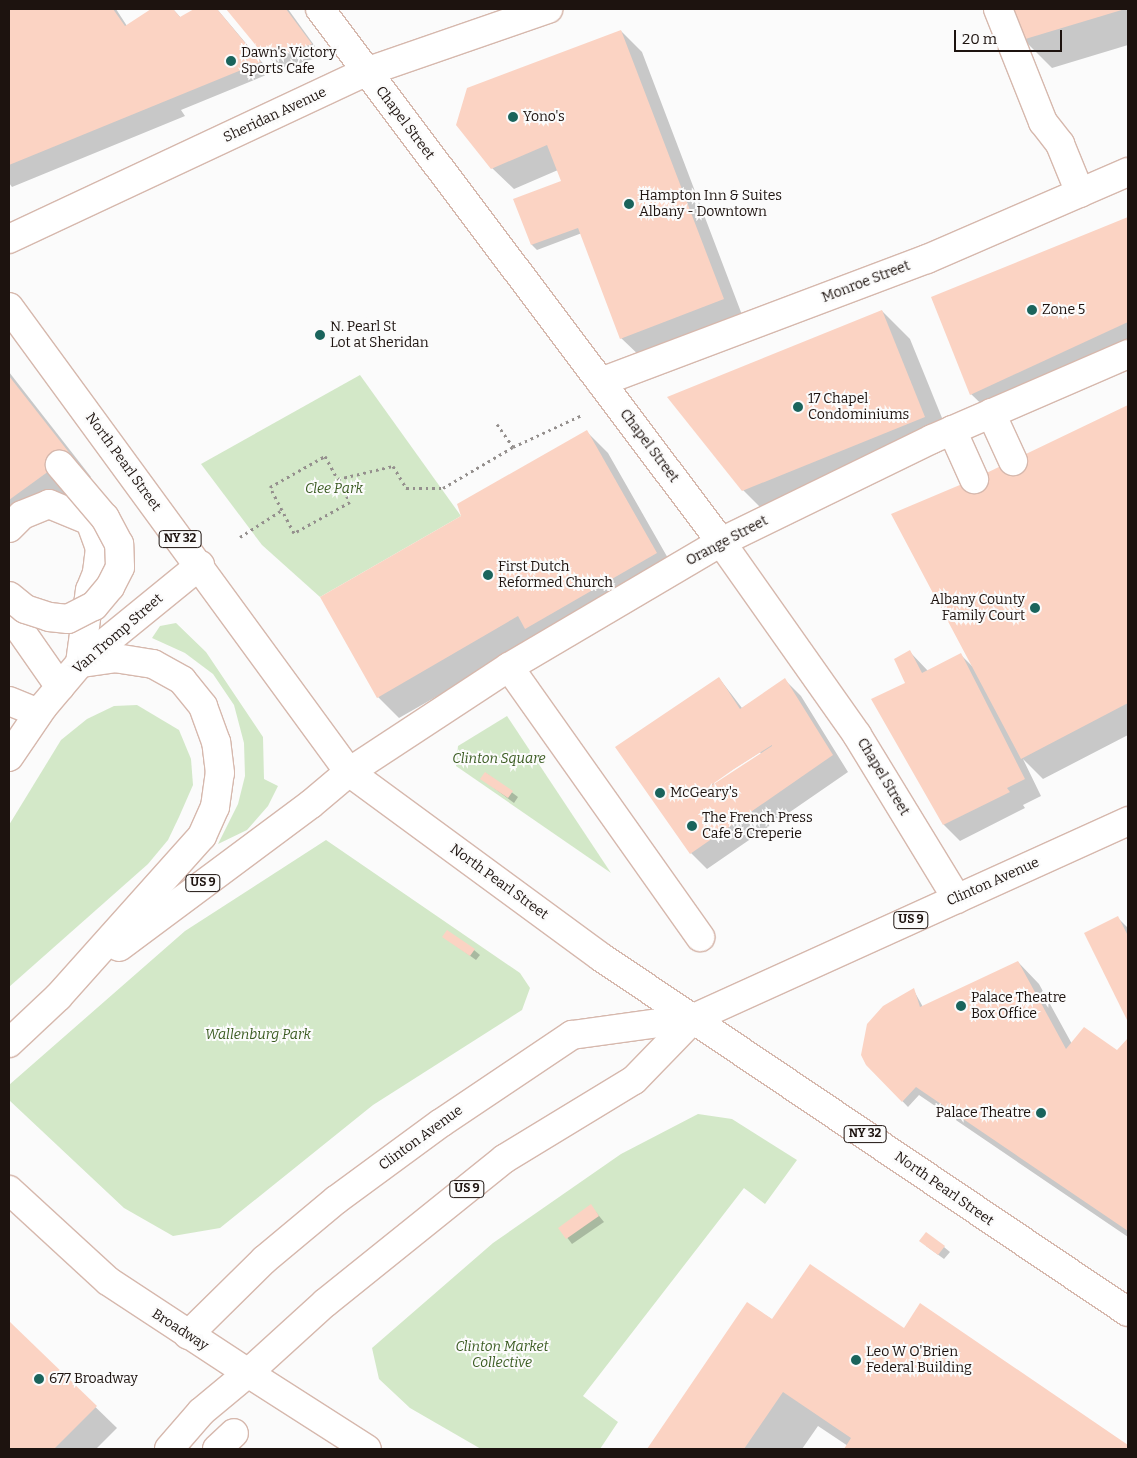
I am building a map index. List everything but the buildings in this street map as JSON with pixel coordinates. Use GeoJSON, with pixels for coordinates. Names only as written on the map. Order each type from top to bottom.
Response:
{"type":"FeatureCollection","features":[{"type":"Feature","properties":{"kind":"main road","name":"Chapel Street"},"geometry":{"type":"LineString","coordinates":[[320,9],[721,542],[857,734],[957,898]]}},
{"type":"Feature","properties":{"kind":"main road","name":"Sheridan Avenue"},"geometry":{"type":"LineString","coordinates":[[9,240],[366,72],[548,9]]}},
{"type":"Feature","properties":{"kind":"main road"},"geometry":{"type":"LineString","coordinates":[[998,9],[1044,122],[1060,144],[1080,193]]}},
{"type":"Feature","properties":{"kind":"main road","name":"Monroe Street"},"geometry":{"type":"LineString","coordinates":[[601,382],[927,259],[1128,172]]}},
{"type":"Feature","properties":{"kind":"main road","name":"North Pearl Street"},"geometry":{"type":"LineString","coordinates":[[9,307],[200,565],[349,772],[601,957],[694,1018],[1021,1243],[1128,1312]]}},
{"type":"Feature","properties":{"kind":"main road","name":"Orange Street"},"geometry":{"type":"LineString","coordinates":[[349,772],[509,667],[721,542],[952,430],[1128,354]]}},
{"type":"Feature","properties":{"kind":"main road"},"geometry":{"type":"LineString","coordinates":[[991,413],[1013,460]]}},
{"type":"Feature","properties":{"kind":"main road"},"geometry":{"type":"LineString","coordinates":[[952,430],[974,479]]}},
{"type":"Feature","properties":{"kind":"main road"},"geometry":{"type":"LineString","coordinates":[[9,596],[25,609],[68,619],[94,606],[110,588],[120,567],[119,544],[105,518],[60,465]]}},
{"type":"Feature","properties":{"kind":"main road"},"geometry":{"type":"LineString","coordinates":[[9,528],[22,515],[49,504],[90,521],[100,548],[97,573],[90,590],[80,663],[118,658],[153,664],[182,680],[203,706],[216,742],[220,773],[215,806],[202,836],[58,996]]}},
{"type":"Feature","properties":{"kind":"main road","name":"Van Tromp Street"},"geometry":{"type":"LineString","coordinates":[[9,757],[38,713],[80,663],[200,565]]}},
{"type":"Feature","properties":{"kind":"main road"},"geometry":{"type":"LineString","coordinates":[[9,614],[60,687]]}},
{"type":"Feature","properties":{"kind":"main road"},"geometry":{"type":"LineString","coordinates":[[509,667],[700,937]]}},
{"type":"Feature","properties":{"kind":"main road"},"geometry":{"type":"LineString","coordinates":[[9,701],[38,713]]}},
{"type":"Feature","properties":{"kind":"main road","name":"US 9"},"geometry":{"type":"LineString","coordinates":[[9,1043],[58,996],[349,772]]}},
{"type":"Feature","properties":{"kind":"main road","name":"Clinton Avenue"},"geometry":{"type":"LineString","coordinates":[[188,1335],[264,1260],[336,1200],[440,1123],[572,1035],[694,1018],[1128,821]]}},
{"type":"Feature","properties":{"kind":"main road","name":"Clinton Avenue"},"geometry":{"type":"LineString","coordinates":[[170,1448],[201,1412],[248,1373],[325,1303],[504,1159],[634,1080],[694,1018]]}},
{"type":"Feature","properties":{"kind":"main road","name":"Broadway"},"geometry":{"type":"LineString","coordinates":[[9,1190],[108,1281],[188,1335],[367,1449]]}},
{"type":"Feature","properties":{"kind":"path"},"geometry":{"type":"LineString","coordinates":[[338,480],[394,466],[406,488],[443,488],[513,447],[582,414]]}},
{"type":"Feature","properties":{"kind":"path"},"geometry":{"type":"LineString","coordinates":[[497,424],[513,447]]}},
{"type":"Feature","properties":{"kind":"path"},"geometry":{"type":"LineString","coordinates":[[325,456],[338,480],[350,502],[294,533],[270,487],[325,456]]}},
{"type":"Feature","properties":{"kind":"path"},"geometry":{"type":"LineString","coordinates":[[240,537],[282,510]]}},
{"type":"Feature","properties":{"kind":"green space","name":"Clee Park"},"geometry":{"type":"Polygon","coordinates":[[[360,375],[461,516],[320,597],[262,545],[201,464],[360,375]]]}},
{"type":"Feature","properties":{"kind":"green space"},"geometry":{"type":"Polygon","coordinates":[[[176,623],[206,652],[263,737],[264,779],[278,786],[268,806],[247,830],[218,844],[238,804],[245,776],[244,743],[234,705],[213,674],[185,653],[152,638],[160,626],[176,623]]]}},
{"type":"Feature","properties":{"kind":"green space"},"geometry":{"type":"Polygon","coordinates":[[[137,705],[179,730],[191,759],[193,785],[179,817],[168,840],[148,864],[9,987],[9,825],[61,740],[87,719],[114,706],[137,705]]]}},
{"type":"Feature","properties":{"kind":"green space","name":"Clinton Square"},"geometry":{"type":"Polygon","coordinates":[[[507,716],[611,873],[456,766],[458,746],[507,716]]]}},
{"type":"Feature","properties":{"kind":"green space","name":"Wallenburg Park"},"geometry":{"type":"Polygon","coordinates":[[[326,840],[520,973],[530,988],[522,1010],[373,1105],[220,1228],[173,1236],[124,1208],[9,1100],[9,1085],[185,931],[326,840]]]}},
{"type":"Feature","properties":{"kind":"green space","name":"Clinton Market Collective"},"geometry":{"type":"Polygon","coordinates":[[[698,1114],[732,1119],[797,1160],[765,1204],[744,1188],[583,1396],[618,1422],[600,1449],[481,1449],[410,1408],[379,1379],[372,1348],[493,1243],[621,1154],[698,1114]]]}},
{"type":"Feature","properties":{"kind":"place","name":"Dawn's Victory Sports Cafe"},"geometry":{"type":"Point","coordinates":[231,61]}},
{"type":"Feature","properties":{"kind":"place","name":"Yono's"},"geometry":{"type":"Point","coordinates":[513,117]}},
{"type":"Feature","properties":{"kind":"place","name":"Hampton Inn & Suites Albany - Downtown"},"geometry":{"type":"Point","coordinates":[629,204]}},
{"type":"Feature","properties":{"kind":"place","name":"Zone 5"},"geometry":{"type":"Point","coordinates":[1032,310]}},
{"type":"Feature","properties":{"kind":"place","name":"N. Pearl St Lot at Sheridan"},"geometry":{"type":"Point","coordinates":[320,335]}},
{"type":"Feature","properties":{"kind":"place","name":"17 Chapel Condominiums"},"geometry":{"type":"Point","coordinates":[798,407]}},
{"type":"Feature","properties":{"kind":"place","name":"First Dutch Reformed Church"},"geometry":{"type":"Point","coordinates":[488,575]}},
{"type":"Feature","properties":{"kind":"place","name":"Albany County Family Court"},"geometry":{"type":"Point","coordinates":[1035,608]}},
{"type":"Feature","properties":{"kind":"place","name":"McGeary's"},"geometry":{"type":"Point","coordinates":[660,793]}},
{"type":"Feature","properties":{"kind":"place","name":"The French Press Cafe & Creperie"},"geometry":{"type":"Point","coordinates":[692,826]}},
{"type":"Feature","properties":{"kind":"place","name":"Palace Theatre Box Office"},"geometry":{"type":"Point","coordinates":[961,1006]}},
{"type":"Feature","properties":{"kind":"place","name":"Palace Theatre"},"geometry":{"type":"Point","coordinates":[1041,1113]}},
{"type":"Feature","properties":{"kind":"place","name":"Leo W O'Brien Federal Building"},"geometry":{"type":"Point","coordinates":[856,1360]}},
{"type":"Feature","properties":{"kind":"place","name":"677 Broadway"},"geometry":{"type":"Point","coordinates":[39,1379]}}]}
